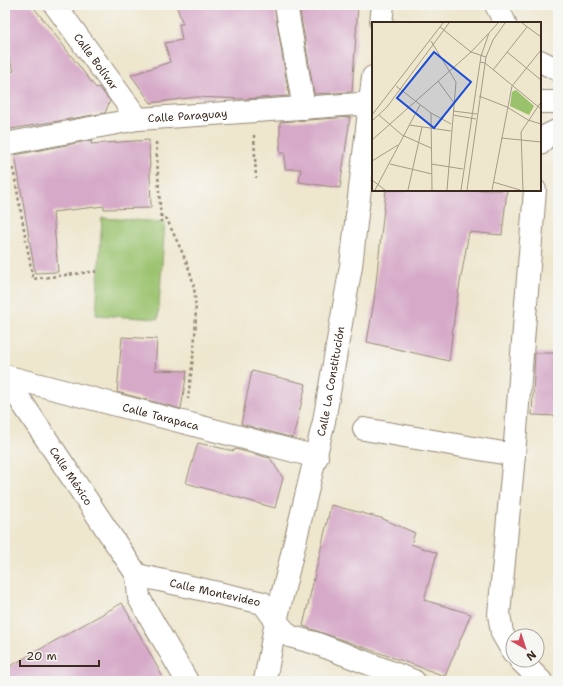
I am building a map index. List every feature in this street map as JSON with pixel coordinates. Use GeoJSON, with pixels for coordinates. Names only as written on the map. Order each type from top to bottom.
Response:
{"type":"FeatureCollection","features":[{"type":"Feature","properties":{"kind":"street","name":"Calle Bolívar"},"geometry":{"type":"LineString","coordinates":[[55,5],[138,119]]}},
{"type":"Feature","properties":{"kind":"street"},"geometry":{"type":"LineString","coordinates":[[286,5],[304,108]]}},
{"type":"Feature","properties":{"kind":"street"},"geometry":{"type":"LineString","coordinates":[[381,22],[383,5]]}},
{"type":"Feature","properties":{"kind":"street"},"geometry":{"type":"LineString","coordinates":[[496,5],[504,22]]}},
{"type":"Feature","properties":{"kind":"street"},"geometry":{"type":"LineString","coordinates":[[541,62],[558,70]]}},
{"type":"Feature","properties":{"kind":"street","name":"Calle La Constitución"},"geometry":{"type":"LineString","coordinates":[[266,681],[276,621],[317,457],[350,266],[372,90]]}},
{"type":"Feature","properties":{"kind":"street"},"geometry":{"type":"LineString","coordinates":[[541,102],[558,102]]}},
{"type":"Feature","properties":{"kind":"street","name":"Calle Paraguay"},"geometry":{"type":"LineString","coordinates":[[5,144],[138,119],[371,103]]}},
{"type":"Feature","properties":{"kind":"street"},"geometry":{"type":"LineString","coordinates":[[541,143],[546,136],[558,130]]}},
{"type":"Feature","properties":{"kind":"street"},"geometry":{"type":"LineString","coordinates":[[505,638],[502,633],[499,614],[514,455],[535,191]]}},
{"type":"Feature","properties":{"kind":"street","name":"Calle Tarapaca"},"geometry":{"type":"LineString","coordinates":[[5,377],[317,457]]}},
{"type":"Feature","properties":{"kind":"street","name":"Calle México"},"geometry":{"type":"LineString","coordinates":[[5,377],[137,575]]}},
{"type":"Feature","properties":{"kind":"street"},"geometry":{"type":"LineString","coordinates":[[364,429],[514,455]]}},
{"type":"Feature","properties":{"kind":"street"},"geometry":{"type":"LineString","coordinates":[[137,575],[139,598],[187,681]]}},
{"type":"Feature","properties":{"kind":"street","name":"Calle Montevideo"},"geometry":{"type":"LineString","coordinates":[[137,575],[263,603],[276,621],[290,636],[315,643],[414,681]]}},
{"type":"Feature","properties":{"kind":"street"},"geometry":{"type":"LineString","coordinates":[[528,668],[541,681]]}},
{"type":"Feature","properties":{"kind":"path"},"geometry":{"type":"LineString","coordinates":[[254,130],[256,178]]}},
{"type":"Feature","properties":{"kind":"path"},"geometry":{"type":"LineString","coordinates":[[155,139],[161,222]]}},
{"type":"Feature","properties":{"kind":"path"},"geometry":{"type":"LineString","coordinates":[[13,167],[33,279],[99,271]]}},
{"type":"Feature","properties":{"kind":"path"},"geometry":{"type":"LineString","coordinates":[[160,215],[167,219],[188,268],[194,288],[195,344],[186,423]]}},
{"type":"Feature","properties":{"kind":"green space"},"geometry":{"type":"Polygon","coordinates":[[[102,218],[165,222],[158,319],[96,315],[102,218]]]}},
{"type":"Feature","properties":{"kind":"building"},"geometry":{"type":"Polygon","coordinates":[[[15,5],[32,5],[96,88],[99,87],[110,101],[105,113],[5,130],[5,74],[14,71],[5,48],[5,11],[15,5]]]}},
{"type":"Feature","properties":{"kind":"building"},"geometry":{"type":"Polygon","coordinates":[[[176,5],[274,5],[289,96],[244,99],[196,97],[151,103],[131,75],[170,62],[165,43],[182,40],[179,24],[183,24],[176,5]]]}},
{"type":"Feature","properties":{"kind":"building"},"geometry":{"type":"Polygon","coordinates":[[[299,5],[358,5],[352,92],[314,94],[299,5]]]}},
{"type":"Feature","properties":{"kind":"building"},"geometry":{"type":"Polygon","coordinates":[[[350,117],[340,188],[299,182],[301,169],[285,169],[285,153],[280,153],[280,122],[350,117]]]}},
{"type":"Feature","properties":{"kind":"building"},"geometry":{"type":"Polygon","coordinates":[[[92,140],[91,144],[149,140],[151,208],[104,209],[104,206],[53,212],[58,272],[35,273],[15,155],[92,140]]]}},
{"type":"Feature","properties":{"kind":"building"},"geometry":{"type":"Polygon","coordinates":[[[386,191],[507,191],[502,235],[469,232],[455,311],[449,361],[367,342],[374,301],[386,191]]]}},
{"type":"Feature","properties":{"kind":"building"},"geometry":{"type":"Polygon","coordinates":[[[122,337],[157,339],[155,370],[187,371],[181,409],[117,392],[122,337]]]}},
{"type":"Feature","properties":{"kind":"building"},"geometry":{"type":"Polygon","coordinates":[[[535,353],[558,353],[558,416],[532,415],[535,353]]]}},
{"type":"Feature","properties":{"kind":"building"},"geometry":{"type":"Polygon","coordinates":[[[252,371],[306,384],[293,438],[241,424],[252,371]]]}},
{"type":"Feature","properties":{"kind":"building"},"geometry":{"type":"Polygon","coordinates":[[[198,443],[234,451],[235,449],[270,458],[283,478],[275,508],[186,483],[198,443]]]}},
{"type":"Feature","properties":{"kind":"building"},"geometry":{"type":"Polygon","coordinates":[[[331,505],[381,518],[415,533],[411,544],[437,553],[424,600],[471,614],[445,676],[303,626],[331,505]]]}},
{"type":"Feature","properties":{"kind":"building"},"geometry":{"type":"Polygon","coordinates":[[[122,603],[165,681],[5,681],[5,669],[122,603]]]}}]}
